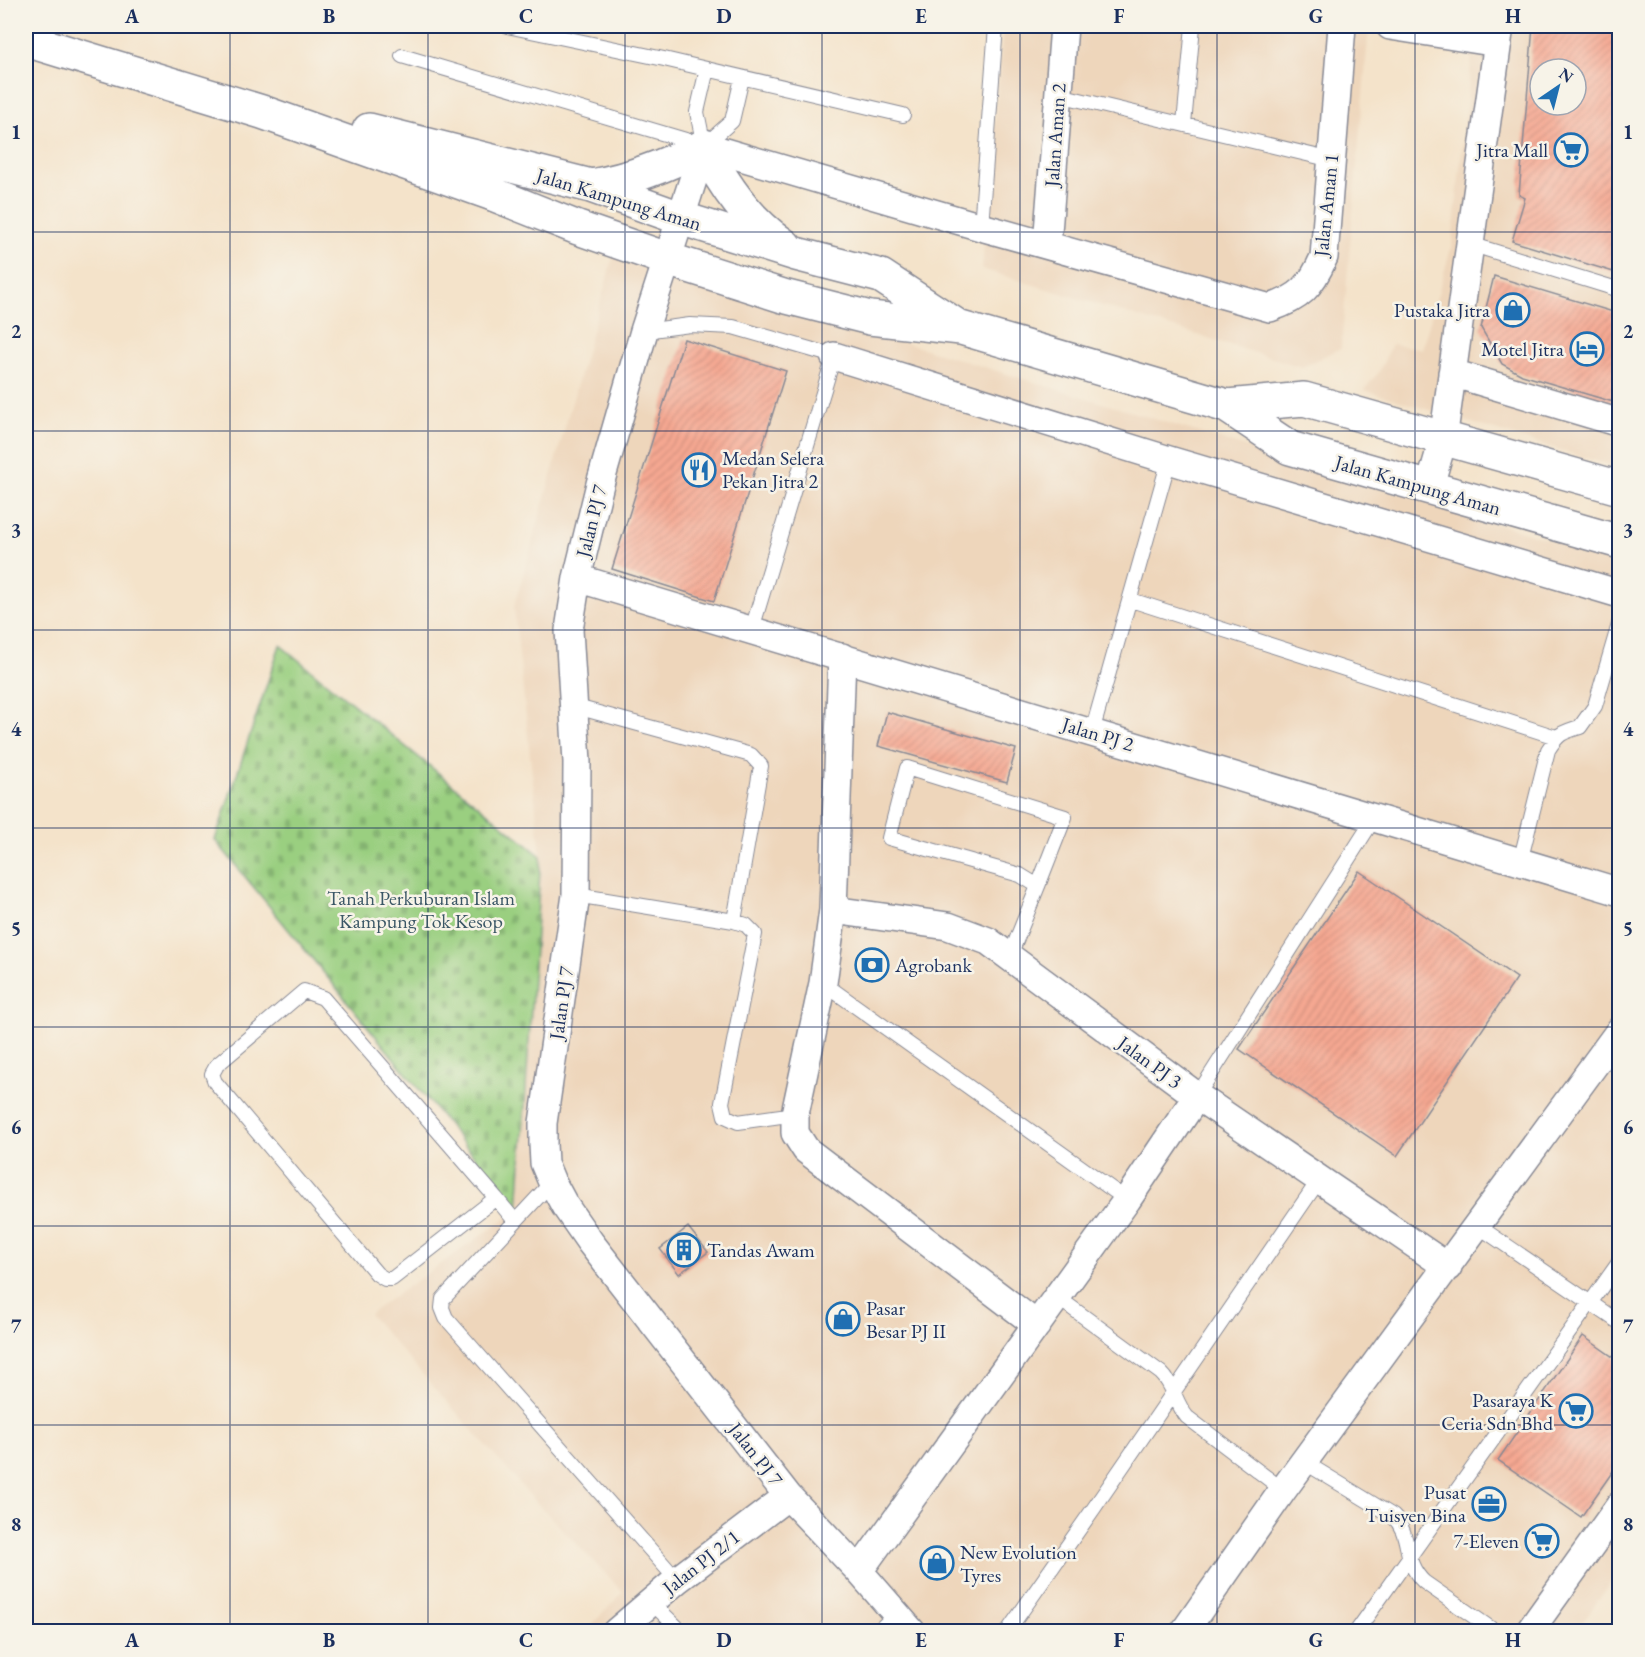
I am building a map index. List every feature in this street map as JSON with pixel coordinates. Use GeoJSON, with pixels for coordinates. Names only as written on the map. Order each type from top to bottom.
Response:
{"type":"FeatureCollection","features":[{"type":"Feature","properties":{"kind":"street","name":"Jalan Aman 2"},"geometry":{"type":"LineString","coordinates":[[1047,245],[1064,26]]}},
{"type":"Feature","properties":{"kind":"street","name":"Jalan Aman 1"},"geometry":{"type":"LineString","coordinates":[[704,146],[1270,308],[1288,302],[1304,291],[1316,276],[1324,257],[1342,26]]}},
{"type":"Feature","properties":{"kind":"street"},"geometry":{"type":"LineString","coordinates":[[1390,26],[1499,34],[1443,440],[1429,489]]}},
{"type":"Feature","properties":{"kind":"street","name":"Jalan Kampung Aman"},"geometry":{"type":"LineString","coordinates":[[26,40],[262,112],[490,193],[578,228],[783,296],[870,318],[961,328],[1227,406],[1290,448],[1620,542]]}},
{"type":"Feature","properties":{"kind":"street","name":"Jalan Kampung Aman"},"geometry":{"type":"LineString","coordinates":[[262,112],[368,130],[591,186],[680,218],[796,254],[881,276],[961,328]]}},
{"type":"Feature","properties":{"kind":"street"},"geometry":{"type":"LineString","coordinates":[[591,186],[638,176],[704,146],[727,188],[742,207],[770,235],[796,254]]}},
{"type":"Feature","properties":{"kind":"street","name":"Jalan PJ 7"},"geometry":{"type":"LineString","coordinates":[[704,146],[644,332],[600,484],[577,578],[569,630],[578,762],[576,895],[543,1123],[544,1163],[565,1206],[590,1242],[788,1496],[859,1571],[895,1626]]}},
{"type":"Feature","properties":{"kind":"street"},"geometry":{"type":"LineString","coordinates":[[834,356],[1169,460],[1620,594]]}},
{"type":"Feature","properties":{"kind":"street"},"geometry":{"type":"LineString","coordinates":[[1452,373],[1620,423]]}},
{"type":"Feature","properties":{"kind":"street","name":"Jalan Kampung Aman"},"geometry":{"type":"LineString","coordinates":[[1227,406],[1304,399],[1620,488]]}},
{"type":"Feature","properties":{"kind":"street","name":"Jalan PJ 2"},"geometry":{"type":"LineString","coordinates":[[577,578],[1620,892]]}},
{"type":"Feature","properties":{"kind":"street"},"geometry":{"type":"LineString","coordinates":[[842,657],[833,910],[823,983],[795,1113],[795,1133],[806,1150],[1037,1325]]}},
{"type":"Feature","properties":{"kind":"street","name":"Jalan PJ 3"},"geometry":{"type":"LineString","coordinates":[[833,910],[948,926],[988,941],[1197,1096],[1448,1267]]}},
{"type":"Feature","properties":{"kind":"street"},"geometry":{"type":"LineString","coordinates":[[1184,1632],[1283,1490],[1620,1030]]}},
{"type":"Feature","properties":{"kind":"street"},"geometry":{"type":"LineString","coordinates":[[859,1571],[1127,1200],[1197,1096]]}},
{"type":"Feature","properties":{"kind":"street","name":"Jalan PJ 2/1"},"geometry":{"type":"LineString","coordinates":[[616,1632],[677,1580],[788,1496]]}},
{"type":"Feature","properties":{"kind":"street"},"geometry":{"type":"LineString","coordinates":[[1529,1632],[1620,1505]]}},
{"type":"Feature","properties":{"kind":"lane"},"geometry":{"type":"LineString","coordinates":[[507,26],[707,69],[903,115]]}},
{"type":"Feature","properties":{"kind":"lane"},"geometry":{"type":"LineString","coordinates":[[981,227],[996,26]]}},
{"type":"Feature","properties":{"kind":"lane"},"geometry":{"type":"LineString","coordinates":[[1184,124],[1193,26]]}},
{"type":"Feature","properties":{"kind":"lane"},"geometry":{"type":"LineString","coordinates":[[402,56],[704,146]]}},
{"type":"Feature","properties":{"kind":"lane"},"geometry":{"type":"LineString","coordinates":[[704,146],[697,112],[707,69]]}},
{"type":"Feature","properties":{"kind":"lane"},"geometry":{"type":"LineString","coordinates":[[704,146],[732,121],[742,78]]}},
{"type":"Feature","properties":{"kind":"lane"},"geometry":{"type":"LineString","coordinates":[[1059,95],[1332,160]]}},
{"type":"Feature","properties":{"kind":"lane"},"geometry":{"type":"LineString","coordinates":[[1470,244],[1620,290]]}},
{"type":"Feature","properties":{"kind":"lane"},"geometry":{"type":"LineString","coordinates":[[644,332],[690,325],[733,327],[834,356],[752,629]]}},
{"type":"Feature","properties":{"kind":"lane"},"geometry":{"type":"LineString","coordinates":[[1092,732],[1169,460]]}},
{"type":"Feature","properties":{"kind":"lane"},"geometry":{"type":"LineString","coordinates":[[1131,600],[1556,737]]}},
{"type":"Feature","properties":{"kind":"lane"},"geometry":{"type":"LineString","coordinates":[[1520,862],[1548,750],[1556,737],[1580,727],[1595,705],[1620,621]]}},
{"type":"Feature","properties":{"kind":"lane"},"geometry":{"type":"LineString","coordinates":[[573,706],[752,755],[761,766],[734,921]]}},
{"type":"Feature","properties":{"kind":"lane"},"geometry":{"type":"LineString","coordinates":[[1010,958],[1065,818],[907,768],[890,838],[1020,875],[1038,886]]}},
{"type":"Feature","properties":{"kind":"lane"},"geometry":{"type":"LineString","coordinates":[[1197,1096],[1375,817]]}},
{"type":"Feature","properties":{"kind":"lane"},"geometry":{"type":"LineString","coordinates":[[576,895],[734,921],[746,925],[755,934],[722,1102],[725,1116],[738,1122],[795,1113]]}},
{"type":"Feature","properties":{"kind":"lane"},"geometry":{"type":"LineString","coordinates":[[823,983],[1127,1200]]}},
{"type":"Feature","properties":{"kind":"lane"},"geometry":{"type":"LineString","coordinates":[[496,1198],[392,1279],[386,1279],[377,1274],[215,1082],[212,1074],[217,1065],[304,991],[316,994],[323,998],[496,1198],[515,1221]]}},
{"type":"Feature","properties":{"kind":"lane"},"geometry":{"type":"LineString","coordinates":[[1006,1632],[1319,1180]]}},
{"type":"Feature","properties":{"kind":"lane"},"geometry":{"type":"LineString","coordinates":[[552,1182],[443,1299],[442,1308],[446,1318],[677,1580]]}},
{"type":"Feature","properties":{"kind":"lane"},"geometry":{"type":"LineString","coordinates":[[1478,1226],[1620,1323]]}},
{"type":"Feature","properties":{"kind":"lane"},"geometry":{"type":"LineString","coordinates":[[1356,1632],[1620,1261]]}},
{"type":"Feature","properties":{"kind":"lane"},"geometry":{"type":"LineString","coordinates":[[1057,1297],[1161,1373],[1169,1381],[1179,1408],[1186,1417],[1283,1490]]}},
{"type":"Feature","properties":{"kind":"lane"},"geometry":{"type":"LineString","coordinates":[[1304,1462],[1393,1516],[1401,1524],[1408,1558],[1418,1576],[1496,1632]]}},
{"type":"Feature","properties":{"kind":"lane"},"geometry":{"type":"LineString","coordinates":[[651,1602],[682,1632]]}},
{"type":"Feature","properties":{"kind":"shaded area"},"geometry":{"type":"Polygon","coordinates":[[[1003,26],[1369,26],[1341,348],[1302,367],[982,269],[1003,26]]]}},
{"type":"Feature","properties":{"kind":"shaded area"},"geometry":{"type":"Polygon","coordinates":[[[1475,26],[1619,26],[1619,468],[1364,390],[1379,372],[1392,344],[1422,349],[1452,245],[1475,26]]]}},
{"type":"Feature","properties":{"kind":"shaded area"},"geometry":{"type":"Polygon","coordinates":[[[614,254],[1619,561],[1620,1570],[1576,1631],[586,1631],[623,1592],[535,1501],[369,1314],[518,1210],[541,856],[514,607],[614,254]]]}},
{"type":"Feature","properties":{"kind":"green space","name":"Tanah Perkuburan Islam Kampung Tok Kesop"},"geometry":{"type":"Polygon","coordinates":[[[280,645],[541,856],[518,1210],[215,840],[280,645]]]}},
{"type":"Feature","properties":{"kind":"building","name":"Jitra Mall"},"geometry":{"type":"Polygon","coordinates":[[[1533,26],[1620,26],[1620,274],[1512,241],[1525,198],[1519,195],[1528,86],[1528,117],[1588,117],[1588,57],[1530,57],[1533,26]]]}},
{"type":"Feature","properties":{"kind":"building"},"geometry":{"type":"Polygon","coordinates":[[[1494,276],[1620,314],[1620,404],[1522,375],[1502,364],[1481,328],[1494,276]]]}},
{"type":"Feature","properties":{"kind":"building","name":"Medan Selera Pekan Jitra 2"},"geometry":{"type":"Polygon","coordinates":[[[684,339],[786,371],[714,601],[612,569],[684,339]]]}},
{"type":"Feature","properties":{"kind":"building"},"geometry":{"type":"Polygon","coordinates":[[[887,712],[1016,749],[1007,782],[878,746],[887,712]]]}},
{"type":"Feature","properties":{"kind":"building"},"geometry":{"type":"Polygon","coordinates":[[[1359,871],[1517,978],[1397,1156],[1239,1049],[1359,871]]]}},
{"type":"Feature","properties":{"kind":"building","name":"Tandas Awam"},"geometry":{"type":"Polygon","coordinates":[[[688,1227],[708,1252],[679,1274],[660,1249],[688,1227]]]}},
{"type":"Feature","properties":{"kind":"building","name":"Pasaraya K Ceria Sdn Bhd"},"geometry":{"type":"Polygon","coordinates":[[[1583,1336],[1620,1362],[1620,1461],[1581,1517],[1498,1460],[1583,1336]]]}},
{"type":"Feature","properties":{"kind":"place","name":"Jitra Mall"},"geometry":{"type":"Point","coordinates":[1571,150]}},
{"type":"Feature","properties":{"kind":"place","name":"Pustaka Jitra"},"geometry":{"type":"Point","coordinates":[1513,310]}},
{"type":"Feature","properties":{"kind":"place","name":"Motel Jitra"},"geometry":{"type":"Point","coordinates":[1587,349]}},
{"type":"Feature","properties":{"kind":"place","name":"Medan Selera Pekan Jitra 2"},"geometry":{"type":"Point","coordinates":[699,470]}},
{"type":"Feature","properties":{"kind":"place","name":"Agrobank"},"geometry":{"type":"Point","coordinates":[872,965]}},
{"type":"Feature","properties":{"kind":"place","name":"Tandas Awam"},"geometry":{"type":"Point","coordinates":[684,1250]}},
{"type":"Feature","properties":{"kind":"place","name":"Pasar Besar PJ II"},"geometry":{"type":"Point","coordinates":[843,1319]}},
{"type":"Feature","properties":{"kind":"place","name":"Pasaraya K Ceria Sdn Bhd"},"geometry":{"type":"Point","coordinates":[1576,1411]}},
{"type":"Feature","properties":{"kind":"place","name":"Pusat Tuisyen Bina"},"geometry":{"type":"Point","coordinates":[1489,1504]}},
{"type":"Feature","properties":{"kind":"place","name":"7-Eleven"},"geometry":{"type":"Point","coordinates":[1542,1541]}},
{"type":"Feature","properties":{"kind":"place","name":"New Evolution Tyres"},"geometry":{"type":"Point","coordinates":[937,1563]}}]}
